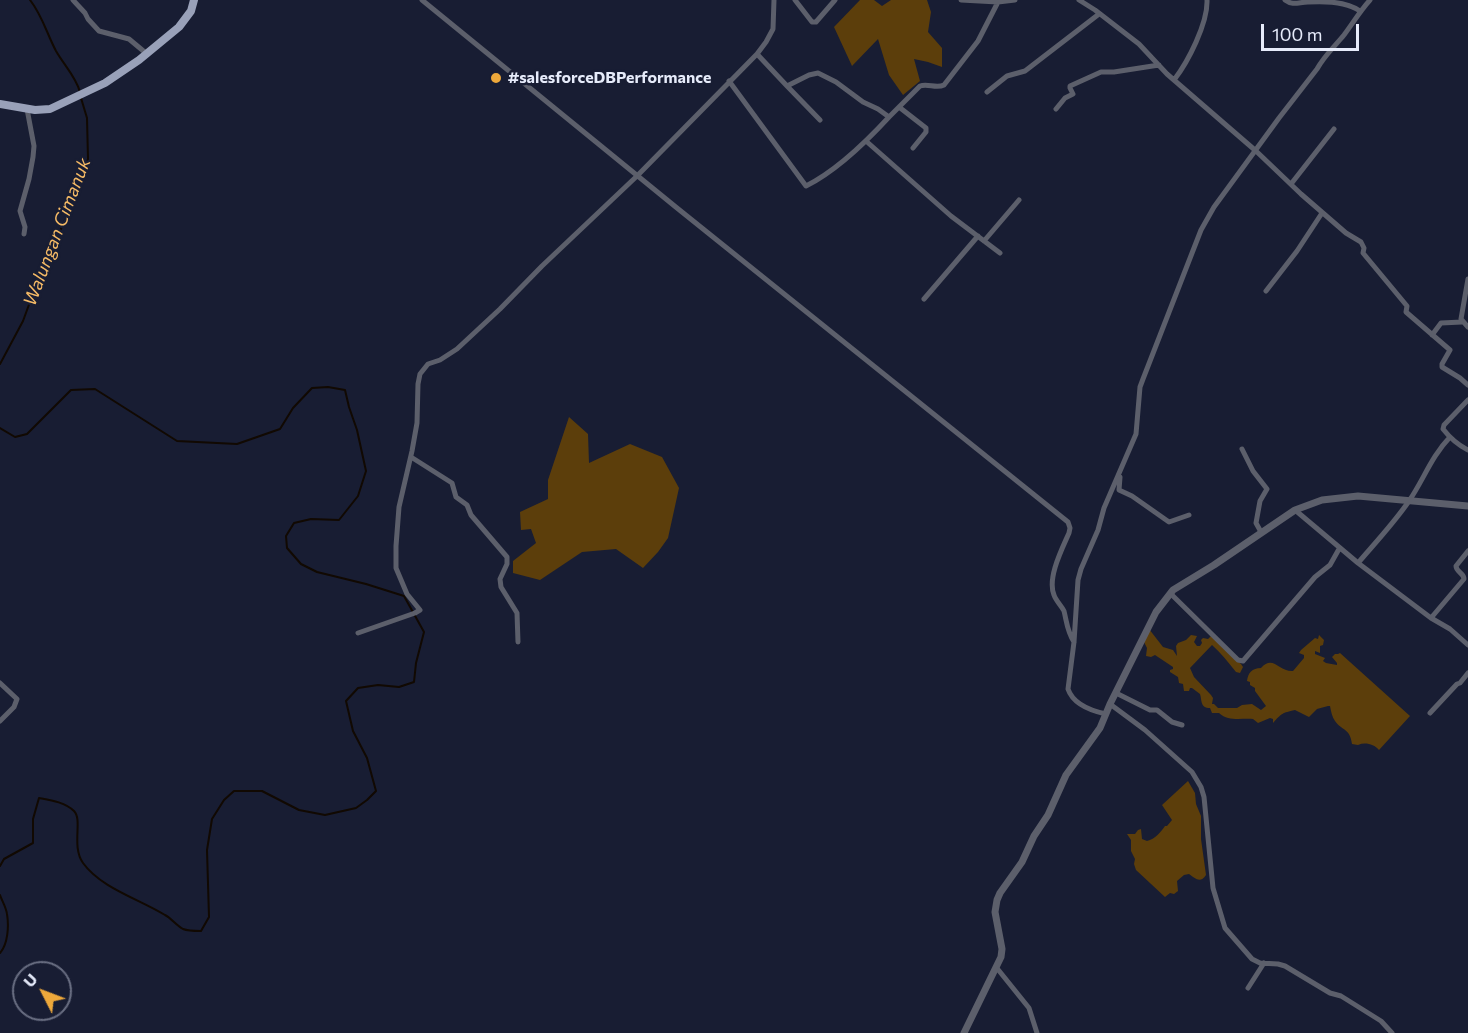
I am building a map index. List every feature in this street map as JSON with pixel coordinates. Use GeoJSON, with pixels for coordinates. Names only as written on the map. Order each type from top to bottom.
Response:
{"type":"FeatureCollection","features":[{"type":"Feature","properties":{"kind":"main road"},"geometry":{"type":"LineString","coordinates":[[0,104],[34,110],[50,109],[105,83],[147,54],[179,27],[191,11],[194,0]]}},
{"type":"Feature","properties":{"kind":"street"},"geometry":{"type":"LineString","coordinates":[[74,0],[99,31],[129,39],[147,54]]}},
{"type":"Feature","properties":{"kind":"street"},"geometry":{"type":"LineString","coordinates":[[422,0],[1068,522],[1069,533],[1056,565],[1052,585],[1055,598],[1063,610],[1069,634],[1074,642]]}},
{"type":"Feature","properties":{"kind":"street"},"geometry":{"type":"LineString","coordinates":[[358,633],[420,610],[407,594],[396,568],[396,537],[399,507],[417,423],[420,374],[432,361],[440,360],[458,349],[637,176],[757,54],[772,29],[774,0]]}},
{"type":"Feature","properties":{"kind":"street"},"geometry":{"type":"LineString","coordinates":[[795,0],[812,22],[816,22],[836,0]]}},
{"type":"Feature","properties":{"kind":"street"},"geometry":{"type":"LineString","coordinates":[[961,0],[998,2],[1015,0]]}},
{"type":"Feature","properties":{"kind":"street"},"geometry":{"type":"LineString","coordinates":[[1079,0],[1139,44],[1174,80],[1256,151],[1322,213],[1361,242],[1364,248],[1363,253],[1407,306],[1406,312],[1450,350],[1442,367],[1468,385]]}},
{"type":"Feature","properties":{"kind":"street"},"geometry":{"type":"LineString","coordinates":[[1174,80],[1193,50],[1204,18],[1207,0]]}},
{"type":"Feature","properties":{"kind":"street"},"geometry":{"type":"LineString","coordinates":[[1285,0],[1291,4],[1311,2],[1347,4],[1360,10]]}},
{"type":"Feature","properties":{"kind":"street"},"geometry":{"type":"LineString","coordinates":[[1106,714],[1088,709],[1074,698],[1068,689],[1078,580],[1098,530],[1104,508],[1136,434],[1140,387],[1201,230],[1214,207],[1322,60],[1370,0]]}},
{"type":"Feature","properties":{"kind":"street"},"geometry":{"type":"LineString","coordinates":[[729,81],[806,186],[849,157],[922,85],[939,87],[946,84],[980,37],[998,2]]}},
{"type":"Feature","properties":{"kind":"street"},"geometry":{"type":"LineString","coordinates":[[987,92],[1007,76],[1025,71],[1099,14]]}},
{"type":"Feature","properties":{"kind":"street"},"geometry":{"type":"LineString","coordinates":[[757,54],[820,120]]}},
{"type":"Feature","properties":{"kind":"street"},"geometry":{"type":"LineString","coordinates":[[1056,109],[1065,98],[1073,94],[1070,86],[1099,72],[1159,65]]}},
{"type":"Feature","properties":{"kind":"street"},"geometry":{"type":"LineString","coordinates":[[787,86],[818,73],[836,82],[862,102],[878,109],[888,117]]}},
{"type":"Feature","properties":{"kind":"street"},"geometry":{"type":"LineString","coordinates":[[899,107],[926,128],[926,132],[913,148]]}},
{"type":"Feature","properties":{"kind":"street"},"geometry":{"type":"LineString","coordinates":[[24,234],[24,222],[20,211],[34,146],[27,109]]}},
{"type":"Feature","properties":{"kind":"street"},"geometry":{"type":"LineString","coordinates":[[1291,184],[1334,129]]}},
{"type":"Feature","properties":{"kind":"street"},"geometry":{"type":"LineString","coordinates":[[866,141],[946,213],[1000,253]]}},
{"type":"Feature","properties":{"kind":"street"},"geometry":{"type":"LineString","coordinates":[[984,241],[1019,200]]}},
{"type":"Feature","properties":{"kind":"street"},"geometry":{"type":"LineString","coordinates":[[1266,291],[1297,251],[1322,213]]}},
{"type":"Feature","properties":{"kind":"street"},"geometry":{"type":"LineString","coordinates":[[924,299],[978,236]]}},
{"type":"Feature","properties":{"kind":"street"},"geometry":{"type":"LineString","coordinates":[[1462,322],[1468,279]]}},
{"type":"Feature","properties":{"kind":"street"},"geometry":{"type":"LineString","coordinates":[[1432,335],[1441,323],[1462,322],[1468,327]]}},
{"type":"Feature","properties":{"kind":"street"},"geometry":{"type":"LineString","coordinates":[[1468,400],[1443,427],[1450,437],[1468,450]]}},
{"type":"Feature","properties":{"kind":"street"},"geometry":{"type":"LineString","coordinates":[[1358,563],[1409,501],[1438,450],[1450,437]]}},
{"type":"Feature","properties":{"kind":"street"},"geometry":{"type":"LineString","coordinates":[[1242,448],[1253,471],[1267,489],[1260,501],[1256,524],[1261,532]]}},
{"type":"Feature","properties":{"kind":"street"},"geometry":{"type":"LineString","coordinates":[[411,457],[453,483],[456,497],[467,505],[471,515],[507,557],[507,564],[500,579],[501,587],[517,613],[518,642]]}},
{"type":"Feature","properties":{"kind":"street"},"geometry":{"type":"LineString","coordinates":[[1121,471],[1119,490],[1132,496],[1169,522],[1189,515]]}},
{"type":"Feature","properties":{"kind":"street"},"geometry":{"type":"LineString","coordinates":[[964,1033],[1001,957],[1002,949],[995,912],[1000,893],[1022,862],[1034,836],[1048,815],[1062,783],[1100,728],[1156,612],[1170,593],[1295,510],[1322,500],[1347,496],[1468,506]]}},
{"type":"Feature","properties":{"kind":"street"},"geometry":{"type":"LineString","coordinates":[[1295,510],[1339,549],[1431,618],[1450,629],[1468,645]]}},
{"type":"Feature","properties":{"kind":"street"},"geometry":{"type":"LineString","coordinates":[[1170,593],[1238,660],[1243,661],[1314,577],[1330,565],[1339,549]]}},
{"type":"Feature","properties":{"kind":"street"},"geometry":{"type":"LineString","coordinates":[[1431,618],[1464,579],[1456,566],[1468,551]]}},
{"type":"Feature","properties":{"kind":"street"},"geometry":{"type":"LineString","coordinates":[[1430,713],[1468,673]]}},
{"type":"Feature","properties":{"kind":"street"},"geometry":{"type":"LineString","coordinates":[[0,682],[17,699],[14,707],[0,721]]}},
{"type":"Feature","properties":{"kind":"street"},"geometry":{"type":"LineString","coordinates":[[1116,693],[1150,710],[1157,710],[1172,722],[1182,725]]}},
{"type":"Feature","properties":{"kind":"street"},"geometry":{"type":"LineString","coordinates":[[1110,704],[1140,725],[1187,767],[1201,787],[1213,888],[1223,923],[1248,956],[1256,962],[1282,964],[1330,993],[1340,995],[1380,1022],[1392,1033]]}},
{"type":"Feature","properties":{"kind":"street"},"geometry":{"type":"LineString","coordinates":[[1248,988],[1264,963]]}},
{"type":"Feature","properties":{"kind":"street"},"geometry":{"type":"LineString","coordinates":[[996,967],[1029,1008],[1037,1033]]}},
{"type":"Feature","properties":{"kind":"shaded area"},"geometry":{"type":"Polygon","coordinates":[[[860,0],[874,0],[882,6],[891,0],[927,0],[931,12],[928,32],[942,48],[942,67],[914,59],[920,81],[903,95],[889,75],[878,39],[852,66],[834,27],[860,0]]]}},
{"type":"Feature","properties":{"kind":"shaded area"},"geometry":{"type":"Polygon","coordinates":[[[569,417],[588,434],[589,463],[630,444],[662,457],[679,488],[668,538],[643,568],[616,549],[582,552],[540,580],[513,573],[513,561],[536,543],[531,529],[521,530],[520,512],[548,499],[548,480],[569,417]]]}},
{"type":"Feature","properties":{"kind":"shaded area"},"geometry":{"type":"Polygon","coordinates":[[[1149,629],[1163,647],[1173,650],[1177,656],[1178,643],[1191,635],[1197,636],[1194,642],[1197,646],[1200,646],[1203,638],[1208,639],[1211,636],[1241,664],[1243,667],[1240,673],[1236,672],[1212,645],[1190,668],[1194,677],[1213,698],[1212,704],[1218,708],[1237,708],[1252,704],[1261,710],[1266,706],[1255,688],[1247,681],[1249,673],[1269,663],[1293,671],[1304,658],[1304,655],[1299,653],[1301,650],[1315,638],[1318,639],[1319,635],[1324,640],[1323,645],[1320,646],[1320,653],[1315,651],[1315,654],[1325,658],[1323,661],[1326,663],[1337,665],[1332,657],[1340,653],[1410,716],[1379,750],[1369,744],[1352,744],[1348,732],[1334,719],[1330,706],[1317,709],[1309,717],[1295,710],[1287,712],[1280,715],[1273,723],[1273,719],[1270,718],[1258,723],[1253,719],[1231,719],[1219,713],[1212,713],[1210,708],[1203,705],[1200,694],[1192,688],[1184,691],[1183,684],[1179,683],[1178,677],[1170,672],[1173,667],[1155,655],[1146,656],[1147,648],[1144,642],[1149,629]]]}},
{"type":"Feature","properties":{"kind":"shaded area"},"geometry":{"type":"Polygon","coordinates":[[[1188,781],[1195,793],[1196,804],[1201,816],[1201,839],[1206,875],[1200,880],[1189,874],[1184,875],[1177,881],[1178,891],[1165,897],[1136,870],[1135,859],[1131,851],[1131,840],[1127,834],[1135,834],[1141,829],[1142,839],[1147,841],[1158,835],[1172,820],[1162,805],[1188,781]]]}},
{"type":"Feature","properties":{"kind":"waterway","name":"Walungan Cimanuk"},"geometry":{"type":"LineString","coordinates":[[30,0],[80,92]]}},
{"type":"Feature","properties":{"kind":"waterway","name":"Walungan Cimanuk"},"geometry":{"type":"LineString","coordinates":[[0,364],[23,321],[88,159],[87,118],[81,98]]}},
{"type":"Feature","properties":{"kind":"waterway","name":"Walungan Cimanuk"},"geometry":{"type":"LineString","coordinates":[[0,428],[15,437],[27,434],[71,390],[95,389],[177,441],[237,444],[280,429],[293,408],[312,388],[328,387],[345,390],[366,471],[358,496],[339,520],[311,519],[294,523],[286,536],[287,548],[301,564],[317,572],[404,596],[424,632],[414,682],[399,687],[378,685],[358,688],[346,701],[353,731],[367,758],[376,791],[367,800],[356,808],[325,815],[299,810],[262,791],[234,791],[224,800],[212,819],[207,850],[209,917],[201,931],[183,929],[167,916],[110,886],[91,872],[83,863],[78,849],[76,815],[66,805],[57,802],[39,798],[33,819],[33,843],[4,859],[0,866]]}},
{"type":"Feature","properties":{"kind":"waterway","name":"Walungan Cimanuk"},"geometry":{"type":"LineString","coordinates":[[0,895],[8,924],[6,940],[0,953]]}},
{"type":"Feature","properties":{"kind":"place","name":"#salesforceDBPerformance"},"geometry":{"type":"Point","coordinates":[496,78]}}]}
